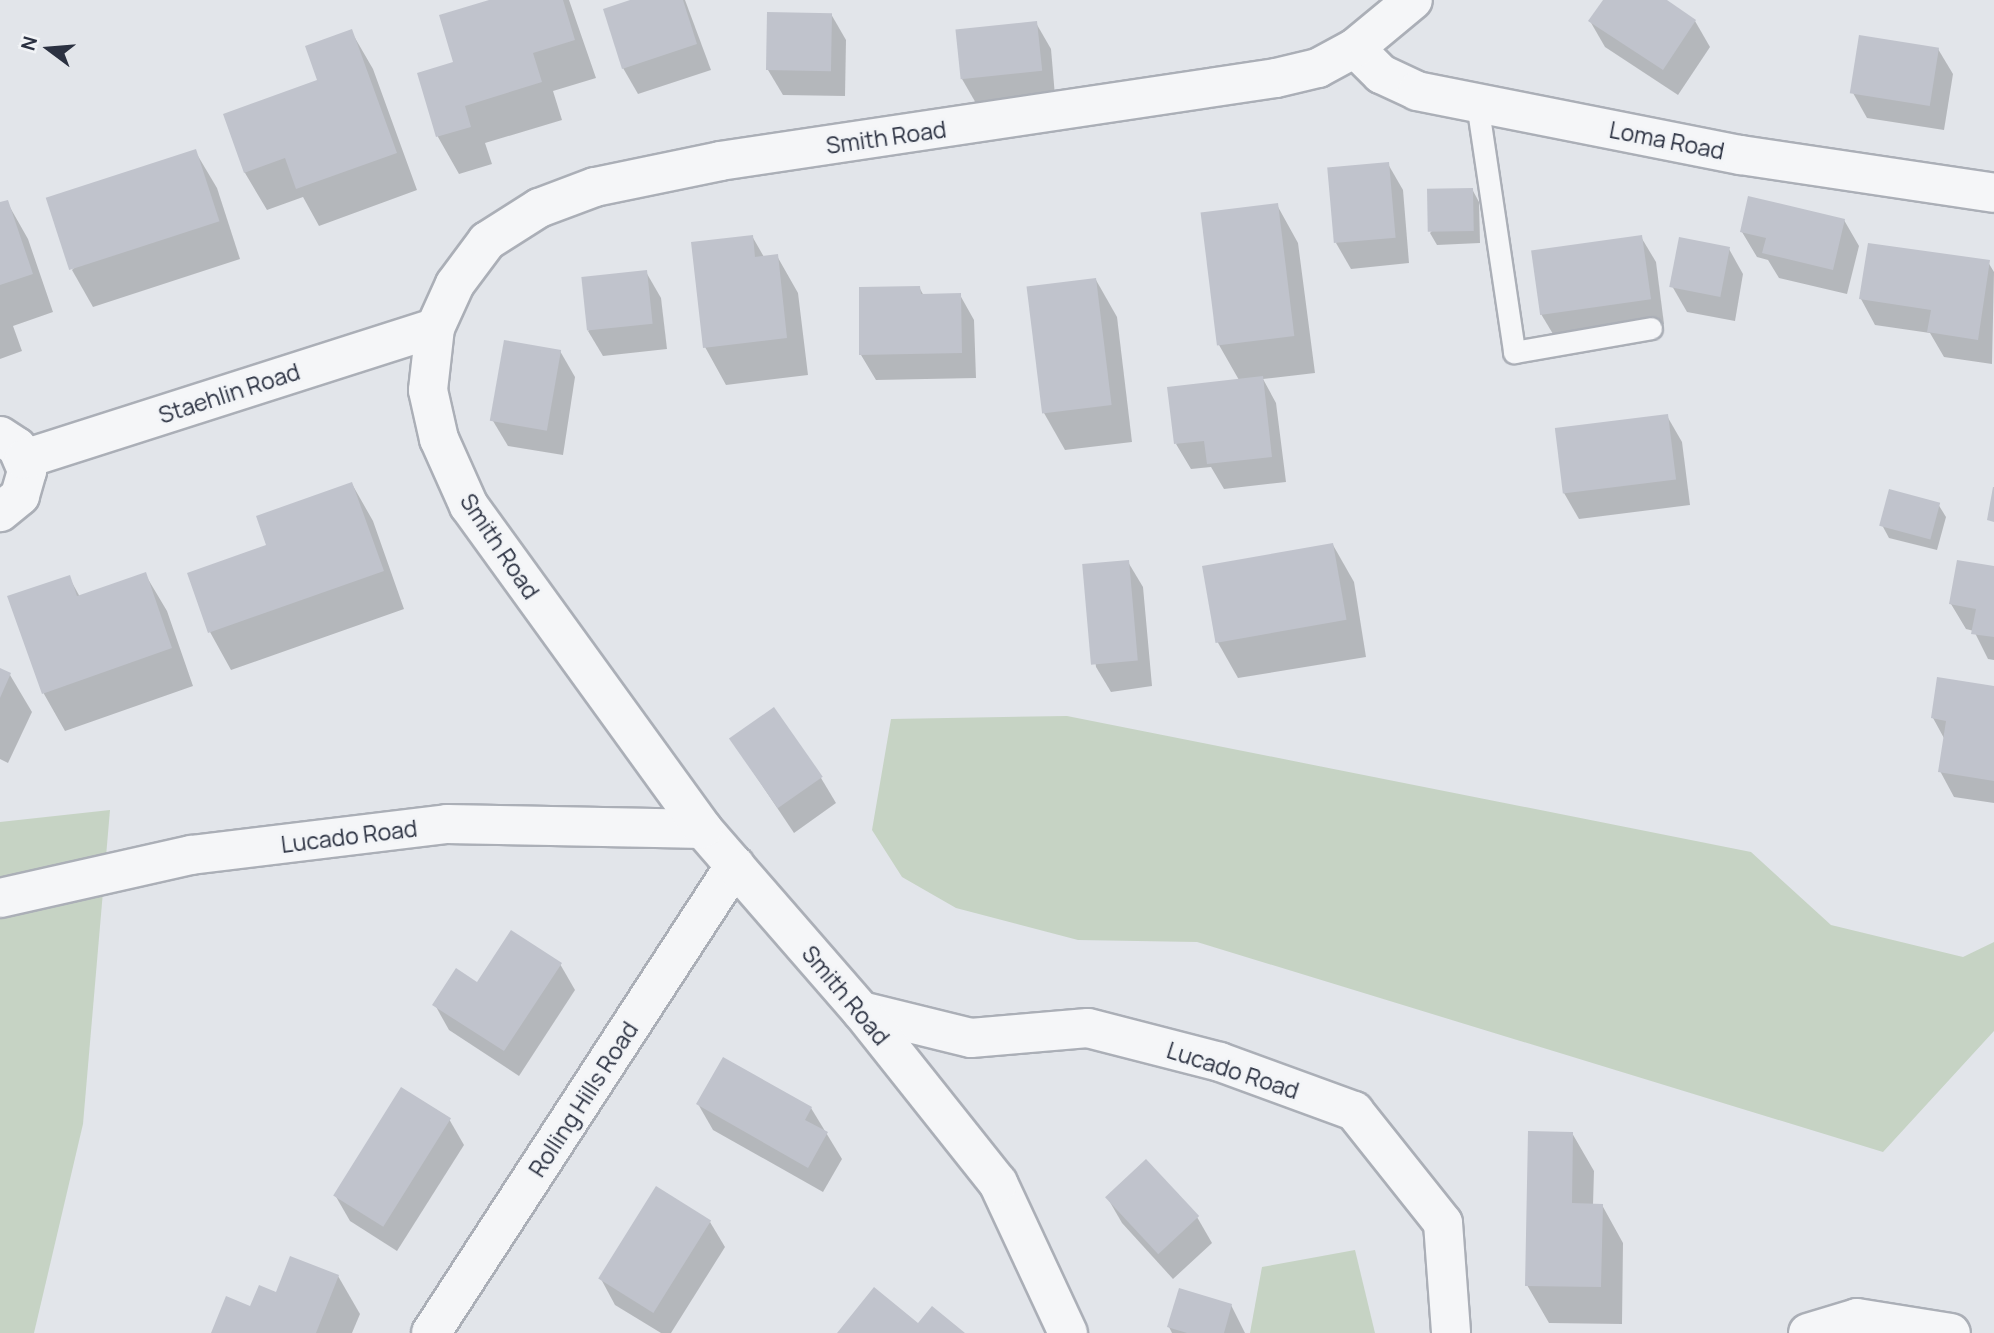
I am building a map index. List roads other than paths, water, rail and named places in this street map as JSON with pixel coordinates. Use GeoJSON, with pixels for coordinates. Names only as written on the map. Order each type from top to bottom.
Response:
{"type":"FeatureCollection","features":[{"type":"Feature","properties":{"kind":"street","name":"Smith Road"},"geometry":{"type":"LineString","coordinates":[[1069,1333],[998,1183],[861,1011],[703,829],[469,506],[439,439],[428,390],[435,328],[455,284],[487,241],[539,208],[594,187],[720,161],[1276,78],[1318,68],[1355,48],[1413,0]]}},
{"type":"Feature","properties":{"kind":"street","name":"Loma Road"},"geometry":{"type":"LineString","coordinates":[[1355,48],[1381,74],[1418,91],[1741,155],[1994,193]]}},
{"type":"Feature","properties":{"kind":"street","name":"Staehlin Road"},"geometry":{"type":"LineString","coordinates":[[0,512],[20,496],[27,471],[12,447],[435,328]]}},
{"type":"Feature","properties":{"kind":"street","name":"Lucado Road"},"geometry":{"type":"LineString","coordinates":[[0,898],[191,855],[447,824],[703,829]]}},
{"type":"Feature","properties":{"kind":"street","name":"Rolling Hills Road"},"geometry":{"type":"LineString","coordinates":[[431,1333],[735,865]]}},
{"type":"Feature","properties":{"kind":"street","name":"Lucado Road"},"geometry":{"type":"LineString","coordinates":[[861,1011],[971,1038],[1088,1028],[1220,1062],[1354,1111],[1443,1223],[1451,1333]]}},
{"type":"Feature","properties":{"kind":"street"},"geometry":{"type":"LineString","coordinates":[[1808,1333],[1857,1318],[1951,1333]]}},
{"type":"Feature","properties":{"kind":"lane"},"geometry":{"type":"LineString","coordinates":[[1477,103],[1514,352],[1650,328]]}}]}
